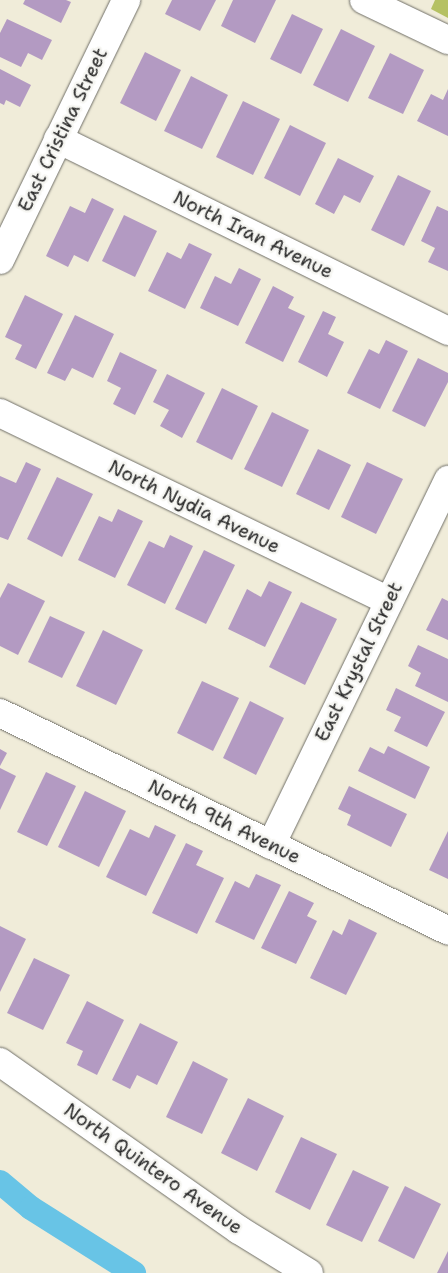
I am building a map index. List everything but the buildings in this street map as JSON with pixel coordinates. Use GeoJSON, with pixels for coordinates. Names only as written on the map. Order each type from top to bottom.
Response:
{"type":"FeatureCollection","features":[{"type":"Feature","properties":{"kind":"street","name":"East Cristina Street"},"geometry":{"type":"LineString","coordinates":[[0,260],[126,0]]}},
{"type":"Feature","properties":{"kind":"street"},"geometry":{"type":"LineString","coordinates":[[364,0],[448,40]]}},
{"type":"Feature","properties":{"kind":"street","name":"North Iran Avenue"},"geometry":{"type":"LineString","coordinates":[[58,139],[448,331]]}},
{"type":"Feature","properties":{"kind":"street","name":"North Nydia Avenue"},"geometry":{"type":"LineString","coordinates":[[0,413],[389,601]]}},
{"type":"Feature","properties":{"kind":"street","name":"East Krystal Street"},"geometry":{"type":"LineString","coordinates":[[271,845],[448,480]]}},
{"type":"Feature","properties":{"kind":"street","name":"North 9th Avenue"},"geometry":{"type":"LineString","coordinates":[[0,713],[448,931]]}},
{"type":"Feature","properties":{"kind":"street","name":"North Quintero Avenue"},"geometry":{"type":"LineString","coordinates":[[0,1062],[238,1230],[309,1273]]}},
{"type":"Feature","properties":{"kind":"green space"},"geometry":{"type":"Polygon","coordinates":[[[435,0],[448,0],[448,18],[431,9],[435,0]]]}},
{"type":"Feature","properties":{"kind":"waterway"},"geometry":{"type":"LineString","coordinates":[[0,1182],[31,1208],[134,1273]]}}]}
